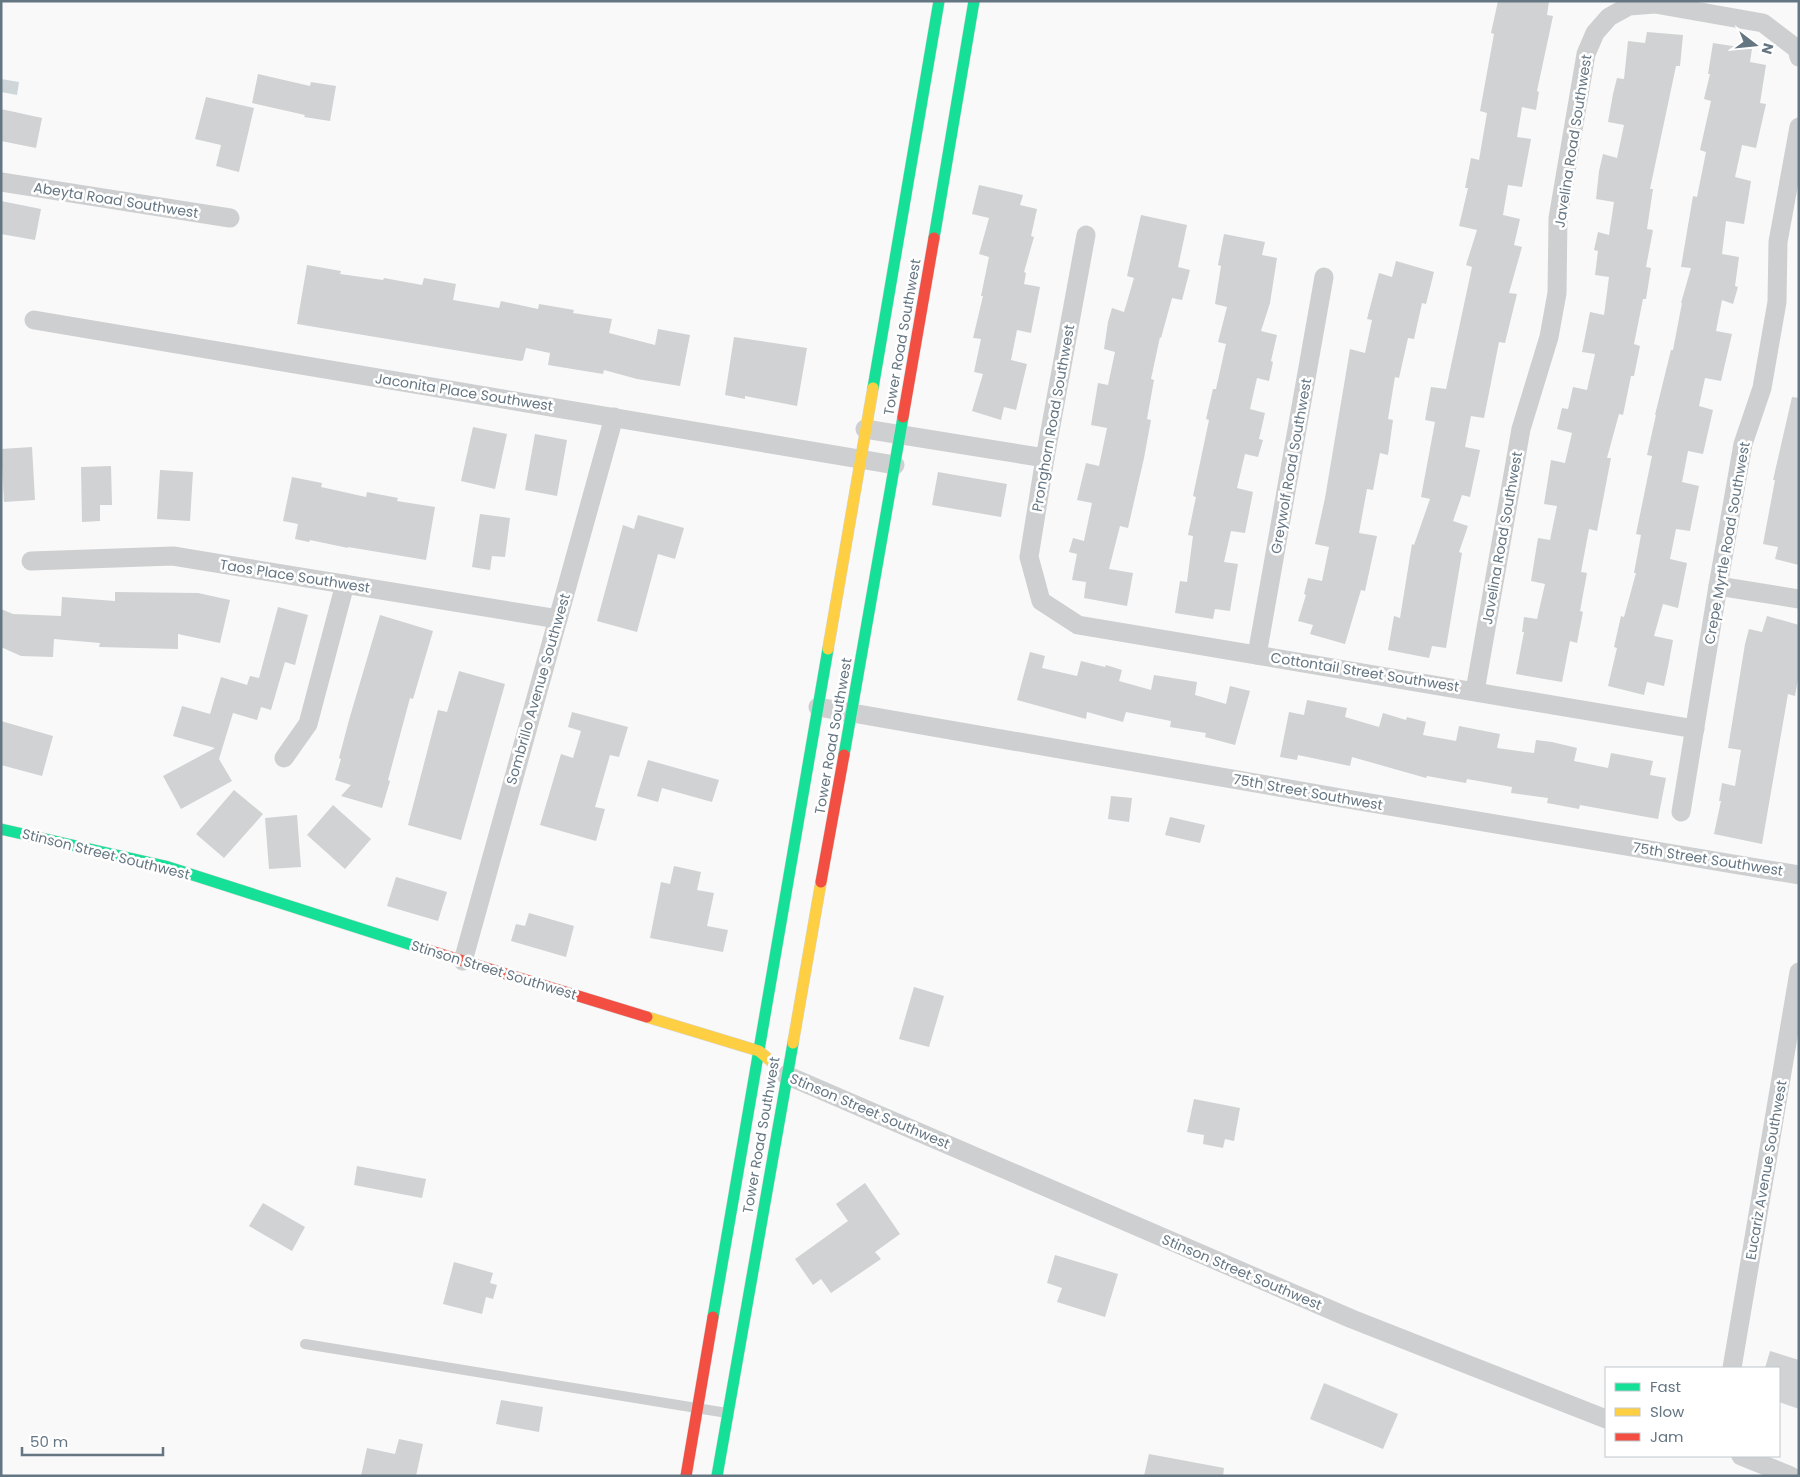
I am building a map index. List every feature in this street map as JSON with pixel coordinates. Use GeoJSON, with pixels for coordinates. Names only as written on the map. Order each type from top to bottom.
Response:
{"type":"FeatureCollection","features":[{"type":"Feature","properties":{"kind":"street","name":"Tower Road Southwest"},"geometry":{"type":"LineString","coordinates":[[686,1476],[939,1]]}},
{"type":"Feature","properties":{"kind":"street","name":"Tower Road Southwest"},"geometry":{"type":"LineString","coordinates":[[717,1476],[786,1075],[852,713],[974,1]]}},
{"type":"Feature","properties":{"kind":"street","name":"Javelina Road Southwest"},"geometry":{"type":"LineString","coordinates":[[1475,691],[1521,429],[1549,337],[1557,293],[1558,218],[1586,54],[1595,32],[1608,17],[1628,6],[1655,4],[1763,23],[1797,49],[1799,57]]}},
{"type":"Feature","properties":{"kind":"street","name":"Crepe Myrtle Road Southwest"},"geometry":{"type":"LineString","coordinates":[[1681,812],[1743,444],[1762,388],[1777,302],[1778,242],[1799,127]]}},
{"type":"Feature","properties":{"kind":"street","name":"Abeyta Road Southwest"},"geometry":{"type":"LineString","coordinates":[[1,182],[230,218]]}},
{"type":"Feature","properties":{"kind":"street","name":"Pronghorn Road Southwest"},"geometry":{"type":"LineString","coordinates":[[1041,601],[1029,557],[1045,458],[1086,235]]}},
{"type":"Feature","properties":{"kind":"street","name":"Greywolf Road Southwest"},"geometry":{"type":"LineString","coordinates":[[1258,655],[1324,277]]}},
{"type":"Feature","properties":{"kind":"street","name":"Jaconita Place Southwest"},"geometry":{"type":"LineString","coordinates":[[34,320],[894,465]]}},
{"type":"Feature","properties":{"kind":"street","name":"Sombrillo Avenue Southwest"},"geometry":{"type":"LineString","coordinates":[[463,961],[614,417]]}},
{"type":"Feature","properties":{"kind":"street"},"geometry":{"type":"LineString","coordinates":[[865,429],[1045,458]]}},
{"type":"Feature","properties":{"kind":"street","name":"Taos Place Southwest"},"geometry":{"type":"LineString","coordinates":[[31,561],[173,556],[558,619]]}},
{"type":"Feature","properties":{"kind":"street"},"geometry":{"type":"LineString","coordinates":[[284,758],[308,724],[345,584]]}},
{"type":"Feature","properties":{"kind":"street"},"geometry":{"type":"LineString","coordinates":[[1718,586],[1799,599]]}},
{"type":"Feature","properties":{"kind":"street","name":"Cottontail Street Southwest"},"geometry":{"type":"LineString","coordinates":[[1041,601],[1078,625],[1694,729]]}},
{"type":"Feature","properties":{"kind":"street","name":"75th Street Southwest"},"geometry":{"type":"LineString","coordinates":[[818,707],[1347,799],[1799,874]]}},
{"type":"Feature","properties":{"kind":"street","name":"Stinson Street Southwest"},"geometry":{"type":"LineString","coordinates":[[1,829],[165,866],[463,961],[759,1051],[786,1075],[1352,1319],[1605,1419]]}},
{"type":"Feature","properties":{"kind":"street","name":"Eucariz Avenue Southwest"},"geometry":{"type":"LineString","coordinates":[[1732,1367],[1799,972]]}},
{"type":"Feature","properties":{"kind":"street"},"geometry":{"type":"LineString","coordinates":[[1743,1457],[1766,1471],[1790,1476]]}},
{"type":"Feature","properties":{"kind":"lane"},"geometry":{"type":"LineString","coordinates":[[305,1344],[728,1413]]}},
{"type":"Feature","properties":{"kind":"shaded area"},"geometry":{"type":"Polygon","coordinates":[[[1,79],[19,82],[17,95],[1,92],[1,79]]]}},
{"type":"Feature","properties":{"kind":"building"},"geometry":{"type":"Polygon","coordinates":[[[1498,1],[1549,1],[1547,15],[1553,16],[1537,91],[1539,92],[1536,110],[1522,107],[1517,137],[1531,139],[1522,187],[1508,185],[1503,215],[1520,219],[1514,245],[1522,247],[1509,293],[1517,294],[1505,343],[1499,342],[1484,418],[1471,416],[1465,447],[1480,450],[1470,497],[1462,495],[1453,521],[1468,526],[1459,552],[1462,553],[1446,648],[1432,646],[1429,658],[1388,650],[1394,616],[1400,618],[1412,544],[1414,545],[1430,499],[1421,497],[1435,422],[1425,420],[1431,387],[1446,389],[1472,267],[1466,265],[1477,230],[1459,226],[1468,188],[1465,188],[1471,158],[1479,160],[1487,113],[1480,111],[1494,34],[1491,33],[1498,1]]]}},
{"type":"Feature","properties":{"kind":"building"},"geometry":{"type":"Polygon","coordinates":[[[1647,32],[1683,35],[1680,66],[1676,66],[1650,189],[1653,189],[1647,229],[1653,230],[1646,267],[1651,268],[1646,299],[1643,299],[1634,344],[1640,346],[1634,376],[1631,376],[1623,415],[1619,414],[1607,458],[1611,458],[1597,531],[1589,529],[1581,572],[1587,573],[1580,611],[1583,612],[1577,643],[1570,641],[1562,682],[1516,674],[1524,632],[1522,632],[1524,617],[1537,619],[1545,584],[1531,581],[1538,538],[1550,540],[1557,506],[1544,504],[1551,460],[1565,463],[1572,433],[1557,429],[1562,408],[1568,409],[1573,387],[1587,390],[1595,354],[1582,352],[1590,312],[1604,315],[1609,277],[1595,275],[1598,251],[1594,250],[1598,232],[1609,235],[1614,202],[1596,199],[1603,154],[1617,158],[1624,125],[1608,122],[1613,94],[1617,78],[1624,79],[1628,41],[1645,43],[1647,32]]]}},
{"type":"Feature","properties":{"kind":"building"},"geometry":{"type":"Polygon","coordinates":[[[1713,43],[1752,49],[1750,62],[1766,65],[1760,103],[1766,104],[1756,148],[1742,145],[1735,177],[1751,181],[1744,224],[1726,221],[1722,254],[1739,257],[1735,286],[1738,287],[1733,304],[1722,300],[1716,331],[1732,334],[1721,381],[1705,378],[1699,406],[1713,410],[1703,454],[1688,451],[1682,482],[1699,486],[1690,531],[1676,529],[1670,559],[1687,563],[1678,608],[1663,604],[1654,636],[1673,640],[1668,667],[1664,686],[1647,682],[1644,695],[1608,686],[1617,648],[1614,647],[1621,616],[1624,617],[1636,573],[1634,573],[1641,535],[1636,534],[1652,456],[1647,455],[1671,350],[1673,350],[1681,303],[1691,268],[1681,267],[1693,196],[1697,197],[1706,152],[1700,150],[1711,101],[1704,99],[1710,74],[1708,74],[1713,43]]]}},
{"type":"Feature","properties":{"kind":"building"},"geometry":{"type":"Polygon","coordinates":[[[258,74],[310,86],[311,82],[336,86],[330,121],[304,117],[305,115],[252,103],[258,74]]]}},
{"type":"Feature","properties":{"kind":"building"},"geometry":{"type":"Polygon","coordinates":[[[206,97],[254,108],[239,172],[216,166],[221,145],[195,139],[206,97]]]}},
{"type":"Feature","properties":{"kind":"building"},"geometry":{"type":"Polygon","coordinates":[[[1,109],[42,118],[36,148],[1,141],[1,109]]]}},
{"type":"Feature","properties":{"kind":"building"},"geometry":{"type":"Polygon","coordinates":[[[979,185],[1023,195],[1020,205],[1037,209],[1031,236],[1034,237],[1024,272],[1026,273],[1024,284],[1040,287],[1031,333],[1017,330],[1011,360],[1027,364],[1016,410],[1004,407],[1001,420],[972,411],[983,374],[974,372],[981,339],[973,338],[983,296],[981,296],[989,257],[979,254],[989,218],[972,214],[979,185]]]}},
{"type":"Feature","properties":{"kind":"building"},"geometry":{"type":"Polygon","coordinates":[[[1,201],[41,209],[35,240],[1,234],[1,201]]]}},
{"type":"Feature","properties":{"kind":"building"},"geometry":{"type":"Polygon","coordinates":[[[1141,215],[1187,225],[1178,267],[1190,270],[1182,300],[1172,298],[1160,337],[1151,379],[1154,380],[1147,419],[1151,420],[1144,458],[1128,528],[1120,526],[1109,569],[1133,573],[1127,606],[1084,598],[1086,582],[1072,580],[1077,554],[1069,552],[1073,538],[1084,541],[1092,503],[1077,500],[1086,463],[1099,466],[1107,428],[1091,425],[1098,383],[1108,385],[1115,352],[1104,349],[1108,322],[1112,308],[1124,312],[1134,278],[1127,276],[1141,215]]]}},
{"type":"Feature","properties":{"kind":"building"},"geometry":{"type":"Polygon","coordinates":[[[1224,234],[1265,242],[1262,255],[1277,258],[1270,303],[1261,331],[1277,335],[1269,381],[1257,378],[1250,409],[1265,413],[1259,439],[1263,440],[1258,457],[1245,454],[1237,488],[1253,492],[1245,533],[1231,531],[1224,562],[1238,564],[1230,611],[1215,609],[1213,619],[1175,613],[1180,581],[1187,582],[1193,536],[1188,535],[1196,497],[1193,496],[1209,420],[1206,419],[1213,389],[1216,389],[1226,344],[1218,342],[1227,307],[1215,304],[1221,266],[1218,265],[1224,234]]]}},
{"type":"Feature","properties":{"kind":"building"},"geometry":{"type":"Polygon","coordinates":[[[1396,261],[1434,272],[1426,304],[1422,303],[1414,339],[1408,338],[1399,378],[1395,377],[1388,419],[1393,420],[1388,455],[1380,453],[1373,490],[1367,489],[1359,533],[1377,536],[1365,591],[1361,590],[1345,644],[1310,634],[1313,625],[1298,621],[1306,595],[1304,594],[1308,578],[1322,581],[1329,547],[1315,544],[1325,498],[1350,349],[1365,353],[1372,320],[1367,319],[1379,273],[1392,277],[1396,261]]]}},
{"type":"Feature","properties":{"kind":"building"},"geometry":{"type":"Polygon","coordinates":[[[307,265],[341,271],[340,274],[383,280],[384,278],[422,285],[424,278],[456,284],[453,300],[499,308],[501,301],[538,309],[539,304],[574,310],[573,313],[612,319],[609,333],[655,345],[658,329],[690,335],[680,386],[637,379],[604,370],[603,374],[548,365],[550,353],[526,348],[523,360],[521,361],[297,324],[307,265]]]}},
{"type":"Feature","properties":{"kind":"building"},"geometry":{"type":"Polygon","coordinates":[[[734,337],[807,348],[797,406],[745,396],[745,399],[725,395],[734,337]]]}},
{"type":"Feature","properties":{"kind":"building"},"geometry":{"type":"Polygon","coordinates":[[[1792,397],[1799,398],[1799,565],[1775,559],[1778,547],[1763,544],[1775,480],[1773,480],[1792,397]]]}},
{"type":"Feature","properties":{"kind":"building"},"geometry":{"type":"Polygon","coordinates":[[[473,427],[507,434],[495,489],[461,481],[473,427]]]}},
{"type":"Feature","properties":{"kind":"building"},"geometry":{"type":"Polygon","coordinates":[[[535,434],[567,440],[557,496],[525,490],[535,434]]]}},
{"type":"Feature","properties":{"kind":"building"},"geometry":{"type":"Polygon","coordinates":[[[32,447],[35,500],[4,502],[1,449],[32,447]]]}},
{"type":"Feature","properties":{"kind":"building"},"geometry":{"type":"Polygon","coordinates":[[[111,466],[112,505],[100,505],[100,521],[82,522],[81,467],[111,466]]]}},
{"type":"Feature","properties":{"kind":"building"},"geometry":{"type":"Polygon","coordinates":[[[160,470],[193,472],[190,521],[157,519],[160,470]]]}},
{"type":"Feature","properties":{"kind":"building"},"geometry":{"type":"Polygon","coordinates":[[[938,472],[1007,484],[1001,517],[932,505],[938,472]]]}},
{"type":"Feature","properties":{"kind":"building"},"geometry":{"type":"Polygon","coordinates":[[[292,477],[322,483],[321,487],[366,497],[367,492],[398,498],[397,501],[435,507],[426,560],[295,539],[298,524],[283,521],[292,477]]]}},
{"type":"Feature","properties":{"kind":"building"},"geometry":{"type":"Polygon","coordinates":[[[480,514],[510,518],[505,557],[492,556],[490,570],[472,567],[480,514]]]}},
{"type":"Feature","properties":{"kind":"building"},"geometry":{"type":"Polygon","coordinates":[[[638,515],[684,528],[675,559],[658,554],[637,632],[597,621],[623,525],[634,529],[638,515]]]}},
{"type":"Feature","properties":{"kind":"building"},"geometry":{"type":"Polygon","coordinates":[[[115,592],[198,593],[230,600],[220,643],[178,634],[178,649],[99,647],[100,643],[54,639],[53,657],[21,656],[1,647],[1,609],[13,614],[61,616],[62,597],[115,601],[115,592]]]}},
{"type":"Feature","properties":{"kind":"building"},"geometry":{"type":"Polygon","coordinates":[[[278,607],[308,615],[295,665],[285,662],[271,710],[261,707],[257,720],[233,713],[219,759],[232,781],[181,809],[163,776],[215,748],[173,736],[182,706],[210,714],[221,677],[247,685],[250,676],[259,678],[278,607]]]}},
{"type":"Feature","properties":{"kind":"building"},"geometry":{"type":"Polygon","coordinates":[[[380,615],[433,631],[413,699],[410,698],[382,808],[341,796],[351,785],[335,780],[349,720],[380,615]]]}},
{"type":"Feature","properties":{"kind":"building"},"geometry":{"type":"Polygon","coordinates":[[[1767,616],[1799,625],[1799,673],[1795,696],[1788,694],[1762,844],[1714,834],[1721,801],[1719,801],[1722,783],[1735,786],[1741,750],[1728,748],[1745,644],[1749,629],[1762,632],[1767,616]]]}},
{"type":"Feature","properties":{"kind":"building"},"geometry":{"type":"Polygon","coordinates":[[[1030,652],[1045,656],[1042,668],[1077,676],[1081,661],[1105,667],[1106,665],[1122,670],[1119,681],[1151,690],[1154,675],[1197,682],[1195,695],[1226,704],[1230,686],[1250,691],[1235,745],[1205,737],[1206,733],[1170,727],[1171,721],[1126,712],[1123,722],[1087,712],[1086,719],[1017,700],[1030,652]]]}},
{"type":"Feature","properties":{"kind":"building"},"geometry":{"type":"Polygon","coordinates":[[[459,671],[505,684],[461,840],[408,825],[438,710],[447,712],[459,671]]]}},
{"type":"Feature","properties":{"kind":"building"},"geometry":{"type":"Polygon","coordinates":[[[1307,700],[1347,708],[1345,717],[1379,727],[1383,713],[1406,720],[1407,717],[1426,722],[1423,735],[1456,741],[1459,726],[1500,734],[1497,748],[1534,753],[1536,740],[1552,742],[1577,748],[1574,761],[1608,768],[1611,753],[1653,761],[1650,775],[1666,778],[1658,819],[1580,805],[1579,809],[1547,803],[1548,798],[1511,793],[1512,787],[1467,779],[1466,783],[1427,776],[1426,778],[1352,757],[1350,766],[1298,755],[1297,760],[1280,757],[1289,712],[1304,715],[1307,700]]]}},
{"type":"Feature","properties":{"kind":"building"},"geometry":{"type":"Polygon","coordinates":[[[572,712],[628,727],[619,757],[610,755],[595,807],[605,809],[596,841],[540,825],[561,754],[573,758],[581,731],[568,727],[572,712]]]}},
{"type":"Feature","properties":{"kind":"building"},"geometry":{"type":"Polygon","coordinates":[[[1,721],[53,736],[42,776],[1,765],[1,721]]]}},
{"type":"Feature","properties":{"kind":"building"},"geometry":{"type":"Polygon","coordinates":[[[648,760],[719,780],[712,802],[662,788],[658,802],[637,796],[648,760]]]}},
{"type":"Feature","properties":{"kind":"building"},"geometry":{"type":"Polygon","coordinates":[[[234,790],[263,814],[224,858],[196,834],[234,790]]]}},
{"type":"Feature","properties":{"kind":"building"},"geometry":{"type":"Polygon","coordinates":[[[1111,796],[1132,798],[1129,822],[1108,819],[1111,796]]]}},
{"type":"Feature","properties":{"kind":"building"},"geometry":{"type":"Polygon","coordinates":[[[333,805],[371,839],[345,869],[307,835],[333,805]]]}},
{"type":"Feature","properties":{"kind":"building"},"geometry":{"type":"Polygon","coordinates":[[[297,815],[301,867],[269,869],[265,818],[297,815]]]}},
{"type":"Feature","properties":{"kind":"building"},"geometry":{"type":"Polygon","coordinates":[[[1170,817],[1205,825],[1200,843],[1165,835],[1170,817]]]}},
{"type":"Feature","properties":{"kind":"building"},"geometry":{"type":"Polygon","coordinates":[[[674,866],[701,872],[697,890],[714,893],[707,926],[728,930],[723,952],[650,938],[661,882],[670,884],[674,866]]]}},
{"type":"Feature","properties":{"kind":"building"},"geometry":{"type":"Polygon","coordinates":[[[396,877],[447,892],[438,921],[387,906],[396,877]]]}},
{"type":"Feature","properties":{"kind":"building"},"geometry":{"type":"Polygon","coordinates":[[[529,913],[574,926],[566,957],[511,941],[516,924],[525,926],[529,913]]]}},
{"type":"Feature","properties":{"kind":"building"},"geometry":{"type":"Polygon","coordinates":[[[914,987],[944,996],[929,1047],[899,1039],[914,987]]]}},
{"type":"Feature","properties":{"kind":"building"},"geometry":{"type":"Polygon","coordinates":[[[1194,1099],[1240,1108],[1234,1141],[1225,1139],[1223,1148],[1203,1144],[1204,1135],[1187,1132],[1194,1099]]]}},
{"type":"Feature","properties":{"kind":"building"},"geometry":{"type":"Polygon","coordinates":[[[357,1166],[426,1179],[422,1198],[354,1185],[357,1166]]]}},
{"type":"Feature","properties":{"kind":"building"},"geometry":{"type":"Polygon","coordinates":[[[865,1183],[900,1234],[875,1252],[881,1259],[831,1293],[821,1279],[813,1285],[795,1259],[848,1221],[836,1204],[865,1183]]]}},
{"type":"Feature","properties":{"kind":"building"},"geometry":{"type":"Polygon","coordinates":[[[263,1203],[305,1227],[292,1251],[249,1226],[263,1203]]]}},
{"type":"Feature","properties":{"kind":"building"},"geometry":{"type":"Polygon","coordinates":[[[1055,1255],[1118,1274],[1105,1317],[1057,1302],[1062,1288],[1047,1283],[1055,1255]]]}},
{"type":"Feature","properties":{"kind":"building"},"geometry":{"type":"Polygon","coordinates":[[[454,1262],[493,1273],[490,1283],[497,1285],[493,1299],[486,1297],[482,1314],[443,1304],[454,1262]]]}},
{"type":"Feature","properties":{"kind":"building"},"geometry":{"type":"Polygon","coordinates":[[[1770,1351],[1799,1360],[1799,1409],[1780,1402],[1780,1367],[1765,1367],[1770,1351]]]}},
{"type":"Feature","properties":{"kind":"building"},"geometry":{"type":"Polygon","coordinates":[[[1324,1383],[1398,1414],[1383,1449],[1310,1419],[1324,1383]]]}},
{"type":"Feature","properties":{"kind":"building"},"geometry":{"type":"Polygon","coordinates":[[[501,1400],[543,1407],[539,1432],[496,1424],[501,1400]]]}},
{"type":"Feature","properties":{"kind":"building"},"geometry":{"type":"Polygon","coordinates":[[[399,1439],[423,1444],[416,1476],[361,1476],[367,1448],[395,1454],[399,1439]]]}},
{"type":"Feature","properties":{"kind":"building"},"geometry":{"type":"Polygon","coordinates":[[[1149,1454],[1224,1468],[1223,1476],[1144,1476],[1149,1454]]]}},
{"type":"Feature","properties":{"kind":"traffic: fast"},"geometry":{"type":"LineString","coordinates":[[873,388],[939,1]]}},
{"type":"Feature","properties":{"kind":"traffic: fast"},"geometry":{"type":"LineString","coordinates":[[934,238],[974,1]]}},
{"type":"Feature","properties":{"kind":"traffic: fast"},"geometry":{"type":"LineString","coordinates":[[844,755],[903,417]]}},
{"type":"Feature","properties":{"kind":"traffic: fast"},"geometry":{"type":"LineString","coordinates":[[713,1317],[828,649]]}},
{"type":"Feature","properties":{"kind":"traffic: fast"},"geometry":{"type":"LineString","coordinates":[[1,829],[165,866],[421,948]]}},
{"type":"Feature","properties":{"kind":"traffic: fast"},"geometry":{"type":"LineString","coordinates":[[717,1476],[793,1043]]}},
{"type":"Feature","properties":{"kind":"traffic: slow"},"geometry":{"type":"LineString","coordinates":[[828,649],[873,388]]}},
{"type":"Feature","properties":{"kind":"traffic: slow"},"geometry":{"type":"LineString","coordinates":[[793,1043],[821,882]]}},
{"type":"Feature","properties":{"kind":"traffic: slow"},"geometry":{"type":"LineString","coordinates":[[647,1017],[759,1051],[772,1062]]}},
{"type":"Feature","properties":{"kind":"traffic: jam"},"geometry":{"type":"LineString","coordinates":[[903,417],[934,238]]}},
{"type":"Feature","properties":{"kind":"traffic: jam"},"geometry":{"type":"LineString","coordinates":[[821,882],[844,755]]}},
{"type":"Feature","properties":{"kind":"traffic: jam"},"geometry":{"type":"LineString","coordinates":[[421,948],[647,1017]]}},
{"type":"Feature","properties":{"kind":"traffic: jam"},"geometry":{"type":"LineString","coordinates":[[686,1476],[713,1317]]}}]}
